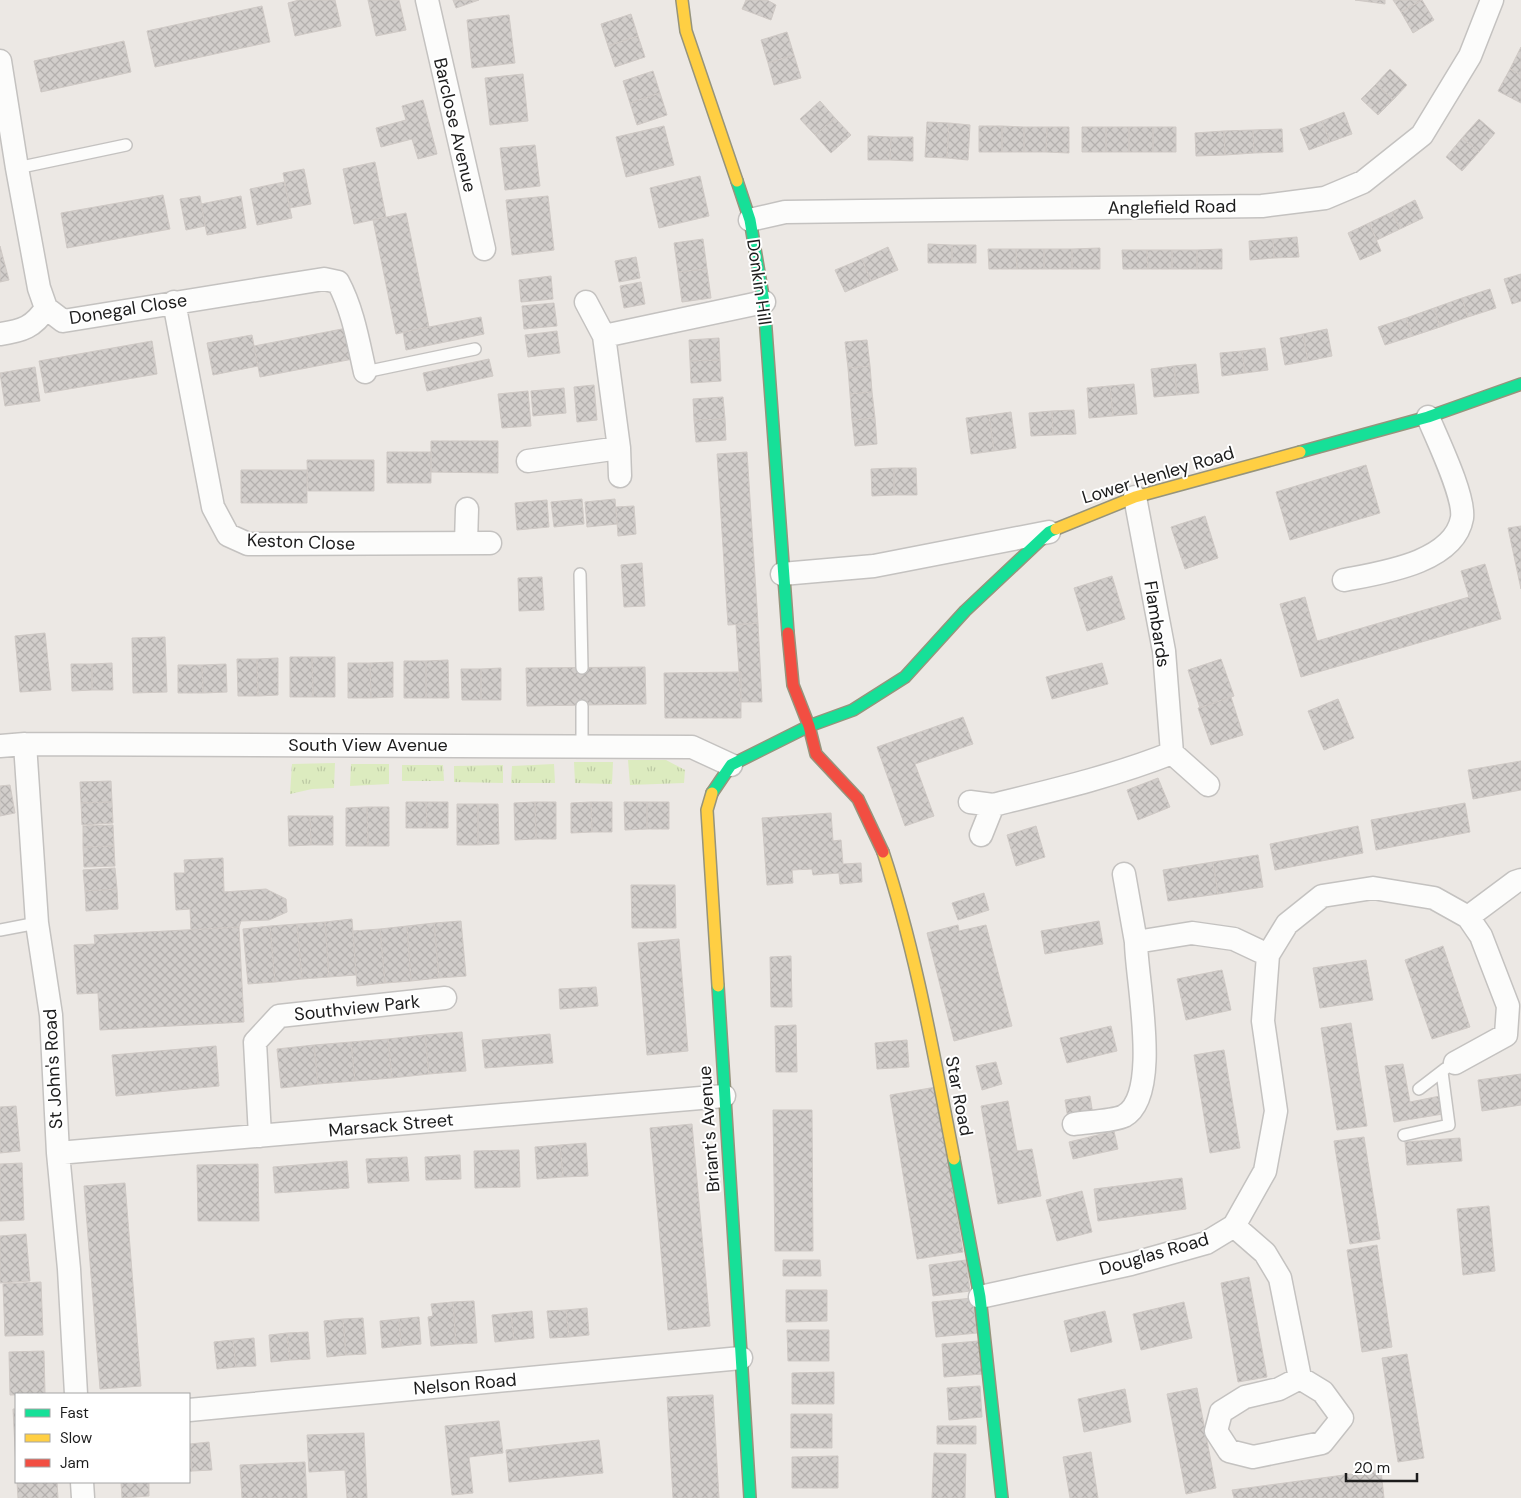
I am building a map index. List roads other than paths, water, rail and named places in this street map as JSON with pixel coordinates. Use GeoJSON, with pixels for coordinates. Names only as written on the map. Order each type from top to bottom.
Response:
{"type":"FeatureCollection","features":[{"type":"Feature","properties":{"kind":"main road","name":"Donkin Hill"},"geometry":{"type":"LineString","coordinates":[[682,0],[686,31],[750,220],[764,302],[782,574],[793,685],[809,726]]}},
{"type":"Feature","properties":{"kind":"main road","name":"Lower Henley Road"},"geometry":{"type":"LineString","coordinates":[[809,726],[853,710],[905,677],[966,611],[1049,532],[1082,516],[1134,497],[1428,417],[1521,384]]}},
{"type":"Feature","properties":{"kind":"main road"},"geometry":{"type":"LineString","coordinates":[[731,765],[809,726]]}},
{"type":"Feature","properties":{"kind":"main road","name":"Star Road"},"geometry":{"type":"LineString","coordinates":[[809,726],[816,754],[858,799],[878,841],[896,892],[908,936],[937,1072],[980,1297],[1002,1498]]}},
{"type":"Feature","properties":{"kind":"main road","name":"Briant's Avenue"},"geometry":{"type":"LineString","coordinates":[[731,765],[713,789],[707,810],[750,1498]]}},
{"type":"Feature","properties":{"kind":"street","name":"Barclose Avenue"},"geometry":{"type":"LineString","coordinates":[[427,0],[484,249]]}},
{"type":"Feature","properties":{"kind":"street","name":"Anglefield Road"},"geometry":{"type":"LineString","coordinates":[[750,220],[785,212],[1262,206],[1325,198],[1364,182],[1422,135],[1470,56],[1492,0]]}},
{"type":"Feature","properties":{"kind":"street","name":"Donegal Close"},"geometry":{"type":"LineString","coordinates":[[0,61],[39,288],[46,308],[63,321],[324,279],[338,282],[353,318],[365,372]]}},
{"type":"Feature","properties":{"kind":"street","name":"Keston Close"},"geometry":{"type":"LineString","coordinates":[[174,302],[213,507],[228,535],[248,544],[490,543]]}},
{"type":"Feature","properties":{"kind":"street"},"geometry":{"type":"LineString","coordinates":[[586,302],[604,336],[619,448],[620,476]]}},
{"type":"Feature","properties":{"kind":"street"},"geometry":{"type":"LineString","coordinates":[[604,336],[764,302]]}},
{"type":"Feature","properties":{"kind":"street"},"geometry":{"type":"LineString","coordinates":[[0,334],[24,330],[37,322],[46,308]]}},
{"type":"Feature","properties":{"kind":"street"},"geometry":{"type":"LineString","coordinates":[[1344,580],[1399,569],[1432,554],[1454,539],[1462,517],[1460,499],[1428,417]]}},
{"type":"Feature","properties":{"kind":"street"},"geometry":{"type":"LineString","coordinates":[[528,461],[619,448]]}},
{"type":"Feature","properties":{"kind":"street","name":"Flambards"},"geometry":{"type":"LineString","coordinates":[[1134,497],[1164,651],[1172,753]]}},
{"type":"Feature","properties":{"kind":"street"},"geometry":{"type":"LineString","coordinates":[[466,543],[467,509]]}},
{"type":"Feature","properties":{"kind":"street"},"geometry":{"type":"LineString","coordinates":[[782,574],[891,563],[1049,532]]}},
{"type":"Feature","properties":{"kind":"street","name":"South View Avenue"},"geometry":{"type":"LineString","coordinates":[[0,746],[25,744],[692,747],[731,765]]}},
{"type":"Feature","properties":{"kind":"street","name":"St John's Road"},"geometry":{"type":"LineString","coordinates":[[25,744],[37,923],[51,1016],[58,1153],[76,1393]]}},
{"type":"Feature","properties":{"kind":"street"},"geometry":{"type":"LineString","coordinates":[[970,802],[993,805],[1090,781],[1172,753],[1208,785]]}},
{"type":"Feature","properties":{"kind":"street"},"geometry":{"type":"LineString","coordinates":[[981,835],[993,805]]}},
{"type":"Feature","properties":{"kind":"street"},"geometry":{"type":"LineString","coordinates":[[1074,1124],[1123,1116],[1137,1102],[1145,1058],[1144,1015],[1136,942],[1124,874]]}},
{"type":"Feature","properties":{"kind":"street"},"geometry":{"type":"LineString","coordinates":[[1448,1067],[1506,1035],[1508,1006],[1481,936],[1468,917],[1515,882],[1521,880]]}},
{"type":"Feature","properties":{"kind":"street","name":"Douglas Road"},"geometry":{"type":"LineString","coordinates":[[980,1297],[1131,1264],[1206,1243],[1234,1226],[1265,1171],[1276,1111],[1263,1021],[1268,955],[1288,924],[1322,896],[1373,888],[1434,898],[1468,917]]}},
{"type":"Feature","properties":{"kind":"street"},"geometry":{"type":"LineString","coordinates":[[1136,942],[1192,933],[1234,939],[1268,955]]}},
{"type":"Feature","properties":{"kind":"street","name":"Southview Park"},"geometry":{"type":"LineString","coordinates":[[260,1136],[255,1042],[279,1016],[445,998]]}},
{"type":"Feature","properties":{"kind":"street","name":"Marsack Street"},"geometry":{"type":"LineString","coordinates":[[58,1153],[724,1096]]}},
{"type":"Feature","properties":{"kind":"street"},"geometry":{"type":"LineString","coordinates":[[1234,1226],[1265,1253],[1280,1278],[1300,1378],[1323,1392],[1342,1418],[1322,1443],[1253,1456],[1229,1451],[1216,1431],[1221,1412],[1245,1397],[1279,1389],[1300,1378]]}},
{"type":"Feature","properties":{"kind":"street","name":"Nelson Road"},"geometry":{"type":"LineString","coordinates":[[190,1410],[741,1358]]}},
{"type":"Feature","properties":{"kind":"street"},"geometry":{"type":"LineString","coordinates":[[82,1483],[83,1498]]}},
{"type":"Feature","properties":{"kind":"lane"},"geometry":{"type":"LineString","coordinates":[[17,168],[126,145]]}},
{"type":"Feature","properties":{"kind":"lane"},"geometry":{"type":"LineString","coordinates":[[365,372],[474,350]]}},
{"type":"Feature","properties":{"kind":"lane"},"geometry":{"type":"LineString","coordinates":[[580,574],[582,668]]}},
{"type":"Feature","properties":{"kind":"lane"},"geometry":{"type":"LineString","coordinates":[[582,706],[582,746]]}},
{"type":"Feature","properties":{"kind":"lane"},"geometry":{"type":"LineString","coordinates":[[0,930],[37,923]]}},
{"type":"Feature","properties":{"kind":"lane"},"geometry":{"type":"LineString","coordinates":[[1419,1089],[1448,1067]]}},
{"type":"Feature","properties":{"kind":"lane"},"geometry":{"type":"LineString","coordinates":[[1404,1135],[1449,1125],[1448,1067]]}}]}
